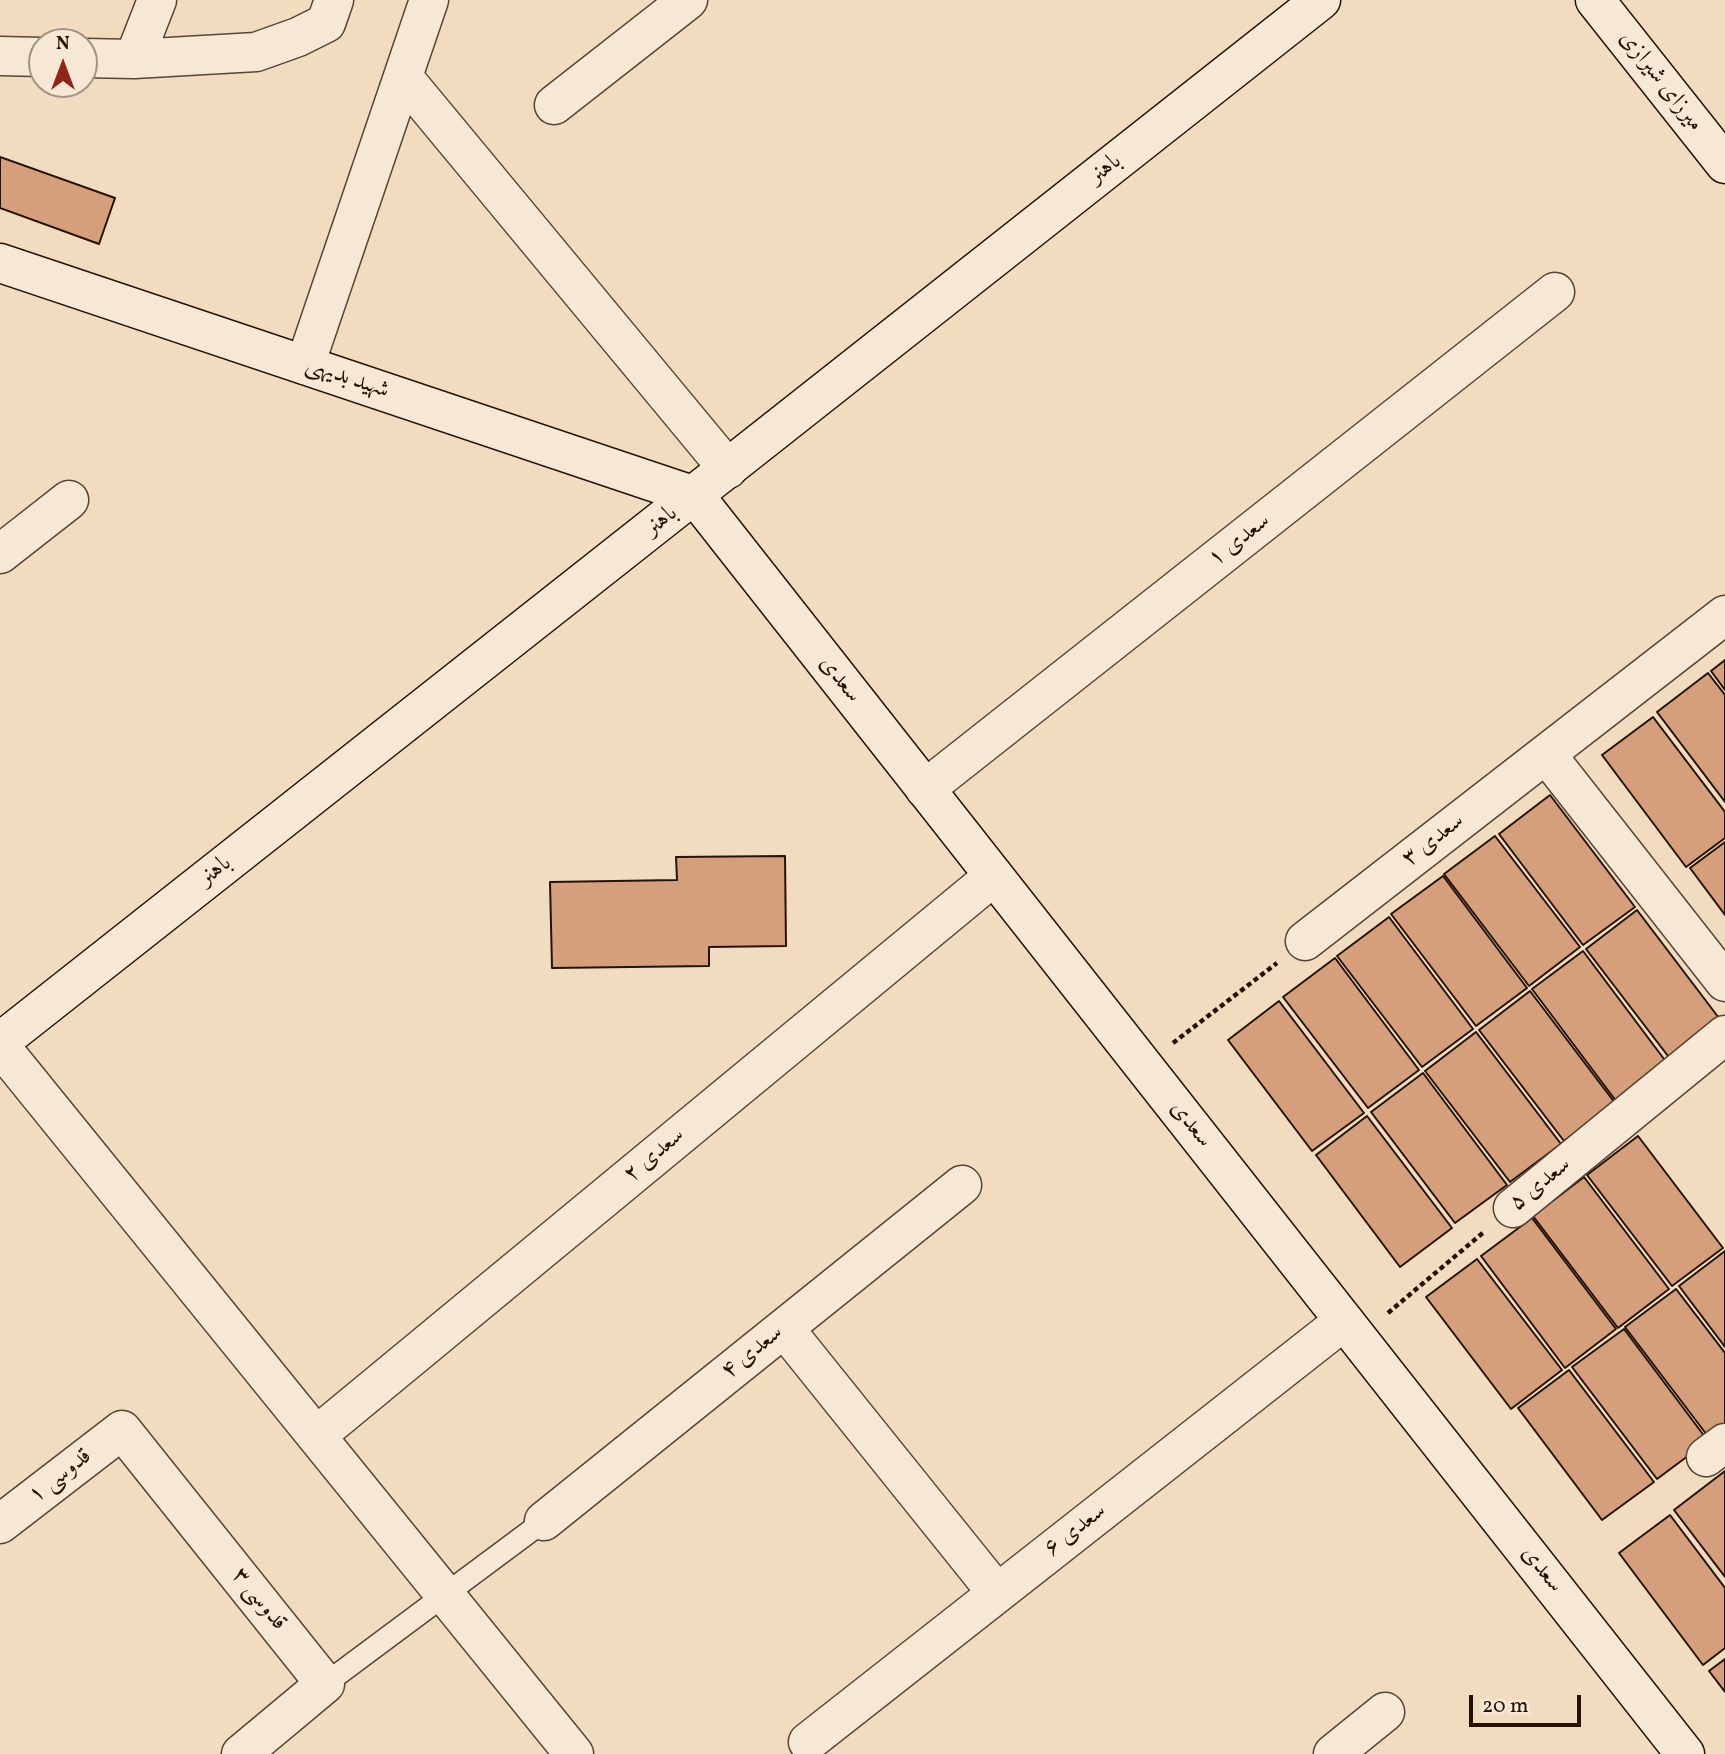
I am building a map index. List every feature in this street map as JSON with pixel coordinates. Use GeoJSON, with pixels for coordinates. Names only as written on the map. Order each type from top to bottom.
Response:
{"type":"FeatureCollection","features":[{"type":"Feature","properties":{"kind":"street"},"geometry":{"type":"LineString","coordinates":[[134,59],[157,0]]}},
{"type":"Feature","properties":{"kind":"street"},"geometry":{"type":"LineString","coordinates":[[98,58],[134,59],[256,52],[298,37],[326,23],[334,0]]}},
{"type":"Feature","properties":{"kind":"street"},"geometry":{"type":"LineString","coordinates":[[305,365],[429,0]]}},
{"type":"Feature","properties":{"kind":"street"},"geometry":{"type":"LineString","coordinates":[[554,106],[688,0]]}},
{"type":"Feature","properties":{"kind":"street","name":"باهنر"},"geometry":{"type":"LineString","coordinates":[[0,1044],[1321,0]]}},
{"type":"Feature","properties":{"kind":"street","name":"میرزای شیرازی"},"geometry":{"type":"LineString","coordinates":[[1595,0],[1724,160]]}},
{"type":"Feature","properties":{"kind":"street"},"geometry":{"type":"LineString","coordinates":[[0,56],[28,57]]}},
{"type":"Feature","properties":{"kind":"street"},"geometry":{"type":"LineString","coordinates":[[403,77],[729,469]]}},
{"type":"Feature","properties":{"kind":"street","name":"شهید بدیهی"},"geometry":{"type":"LineString","coordinates":[[0,263],[695,496]]}},
{"type":"Feature","properties":{"kind":"street","name":"سعدی ۱"},"geometry":{"type":"LineString","coordinates":[[925,789],[1555,292]]}},
{"type":"Feature","properties":{"kind":"street","name":"سعدی"},"geometry":{"type":"LineString","coordinates":[[695,496],[1685,1754]]}},
{"type":"Feature","properties":{"kind":"street"},"geometry":{"type":"LineString","coordinates":[[0,554],[69,500]]}},
{"type":"Feature","properties":{"kind":"street","name":"سعدی ۳"},"geometry":{"type":"LineString","coordinates":[[1305,941],[1725,615]]}},
{"type":"Feature","properties":{"kind":"street"},"geometry":{"type":"LineString","coordinates":[[1546,754],[1725,982]]}},
{"type":"Feature","properties":{"kind":"street","name":"سعدی ۲"},"geometry":{"type":"LineString","coordinates":[[316,1436],[994,876]]}},
{"type":"Feature","properties":{"kind":"street","name":"سعدی ۵"},"geometry":{"type":"LineString","coordinates":[[1513,1208],[1725,1035]]}},
{"type":"Feature","properties":{"kind":"street"},"geometry":{"type":"LineString","coordinates":[[0,1044],[574,1754]]}},
{"type":"Feature","properties":{"kind":"street","name":"سعدی ۴"},"geometry":{"type":"LineString","coordinates":[[544,1521],[962,1185]]}},
{"type":"Feature","properties":{"kind":"street"},"geometry":{"type":"LineString","coordinates":[[784,1328],[998,1593]]}},
{"type":"Feature","properties":{"kind":"street","name":"سعدی ۶"},"geometry":{"type":"LineString","coordinates":[[808,1742],[998,1593],[1351,1329]]}},
{"type":"Feature","properties":{"kind":"street","name":"قدوسی ۱"},"geometry":{"type":"LineString","coordinates":[[0,1524],[122,1430]]}},
{"type":"Feature","properties":{"kind":"street","name":"قدوسی ۳"},"geometry":{"type":"LineString","coordinates":[[122,1430],[325,1684]]}},
{"type":"Feature","properties":{"kind":"street"},"geometry":{"type":"LineString","coordinates":[[241,1754],[325,1684]]}},
{"type":"Feature","properties":{"kind":"street"},"geometry":{"type":"LineString","coordinates":[[1333,1754],[1385,1712]]}},
{"type":"Feature","properties":{"kind":"lane"},"geometry":{"type":"LineString","coordinates":[[325,1684],[544,1521]]}},
{"type":"Feature","properties":{"kind":"path"},"geometry":{"type":"LineString","coordinates":[[1143,1065],[1305,941]]}},
{"type":"Feature","properties":{"kind":"path","name":"سعدی ۵"},"geometry":{"type":"LineString","coordinates":[[1351,1329],[1513,1208]]}},
{"type":"Feature","properties":{"kind":"building"},"geometry":{"type":"Polygon","coordinates":[[[0,157],[115,198],[99,244],[0,208],[0,157]]]}},
{"type":"Feature","properties":{"kind":"building"},"geometry":{"type":"Polygon","coordinates":[[[1725,660],[1725,690],[1711,671],[1725,660]]]}},
{"type":"Feature","properties":{"kind":"building"},"geometry":{"type":"Polygon","coordinates":[[[1708,673],[1725,695],[1725,802],[1657,712],[1708,673]]]}},
{"type":"Feature","properties":{"kind":"building"},"geometry":{"type":"Polygon","coordinates":[[[1653,717],[1725,812],[1725,838],[1686,867],[1602,755],[1653,717]]]}},
{"type":"Feature","properties":{"kind":"building"},"geometry":{"type":"Polygon","coordinates":[[[1550,795],[1635,907],[1583,945],[1499,834],[1550,795]]]}},
{"type":"Feature","properties":{"kind":"building"},"geometry":{"type":"Polygon","coordinates":[[[1495,836],[1580,947],[1529,986],[1444,874],[1495,836]]]}},
{"type":"Feature","properties":{"kind":"building"},"geometry":{"type":"Polygon","coordinates":[[[1725,842],[1725,915],[1690,868],[1725,842]]]}},
{"type":"Feature","properties":{"kind":"building"},"geometry":{"type":"Polygon","coordinates":[[[785,856],[786,946],[709,947],[709,966],[552,968],[550,882],[677,880],[676,857],[785,856]]]}},
{"type":"Feature","properties":{"kind":"building"},"geometry":{"type":"Polygon","coordinates":[[[1443,876],[1527,988],[1476,1026],[1391,914],[1443,876]]]}},
{"type":"Feature","properties":{"kind":"building"},"geometry":{"type":"Polygon","coordinates":[[[1637,910],[1722,1022],[1671,1060],[1586,949],[1637,910]]]}},
{"type":"Feature","properties":{"kind":"building"},"geometry":{"type":"Polygon","coordinates":[[[1389,917],[1473,1029],[1422,1067],[1337,956],[1389,917]]]}},
{"type":"Feature","properties":{"kind":"building"},"geometry":{"type":"Polygon","coordinates":[[[1583,951],[1667,1063],[1616,1101],[1532,989],[1583,951]]]}},
{"type":"Feature","properties":{"kind":"building"},"geometry":{"type":"Polygon","coordinates":[[[1335,958],[1419,1070],[1368,1108],[1283,997],[1335,958]]]}},
{"type":"Feature","properties":{"kind":"building"},"geometry":{"type":"Polygon","coordinates":[[[1530,991],[1615,1103],[1564,1141],[1479,1030],[1530,991]]]}},
{"type":"Feature","properties":{"kind":"building"},"geometry":{"type":"Polygon","coordinates":[[[1279,1001],[1364,1113],[1312,1151],[1228,1040],[1279,1001]]]}},
{"type":"Feature","properties":{"kind":"building"},"geometry":{"type":"Polygon","coordinates":[[[1476,1032],[1561,1144],[1510,1182],[1425,1071],[1476,1032]]]}},
{"type":"Feature","properties":{"kind":"building"},"geometry":{"type":"Polygon","coordinates":[[[1423,1073],[1507,1185],[1455,1223],[1371,1112],[1423,1073]]]}},
{"type":"Feature","properties":{"kind":"building"},"geometry":{"type":"Polygon","coordinates":[[[1367,1116],[1452,1228],[1400,1267],[1316,1155],[1367,1116]]]}},
{"type":"Feature","properties":{"kind":"building"},"geometry":{"type":"Polygon","coordinates":[[[1638,1136],[1723,1248],[1672,1286],[1587,1175],[1638,1136]]]}},
{"type":"Feature","properties":{"kind":"building"},"geometry":{"type":"Polygon","coordinates":[[[1584,1177],[1669,1289],[1618,1328],[1533,1216],[1584,1177]]]}},
{"type":"Feature","properties":{"kind":"building"},"geometry":{"type":"Polygon","coordinates":[[[1532,1218],[1616,1329],[1565,1368],[1481,1256],[1532,1218]]]}},
{"type":"Feature","properties":{"kind":"building"},"geometry":{"type":"Polygon","coordinates":[[[1725,1251],[1725,1347],[1679,1286],[1725,1251]]]}},
{"type":"Feature","properties":{"kind":"building"},"geometry":{"type":"Polygon","coordinates":[[[1477,1259],[1562,1370],[1511,1409],[1426,1297],[1477,1259]]]}},
{"type":"Feature","properties":{"kind":"building"},"geometry":{"type":"Polygon","coordinates":[[[1676,1289],[1725,1353],[1725,1427],[1710,1439],[1625,1327],[1676,1289]]]}},
{"type":"Feature","properties":{"kind":"building"},"geometry":{"type":"Polygon","coordinates":[[[1624,1329],[1708,1441],[1657,1479],[1572,1367],[1624,1329]]]}},
{"type":"Feature","properties":{"kind":"building"},"geometry":{"type":"Polygon","coordinates":[[[1569,1370],[1654,1482],[1602,1520],[1518,1408],[1569,1370]]]}},
{"type":"Feature","properties":{"kind":"building"},"geometry":{"type":"Polygon","coordinates":[[[1725,1471],[1725,1577],[1674,1510],[1725,1471]]]}},
{"type":"Feature","properties":{"kind":"building"},"geometry":{"type":"Polygon","coordinates":[[[1670,1515],[1725,1588],[1725,1648],[1703,1665],[1619,1553],[1670,1515]]]}},
{"type":"Feature","properties":{"kind":"building"},"geometry":{"type":"Polygon","coordinates":[[[1725,1659],[1725,1692],[1709,1671],[1725,1659]]]}}]}
